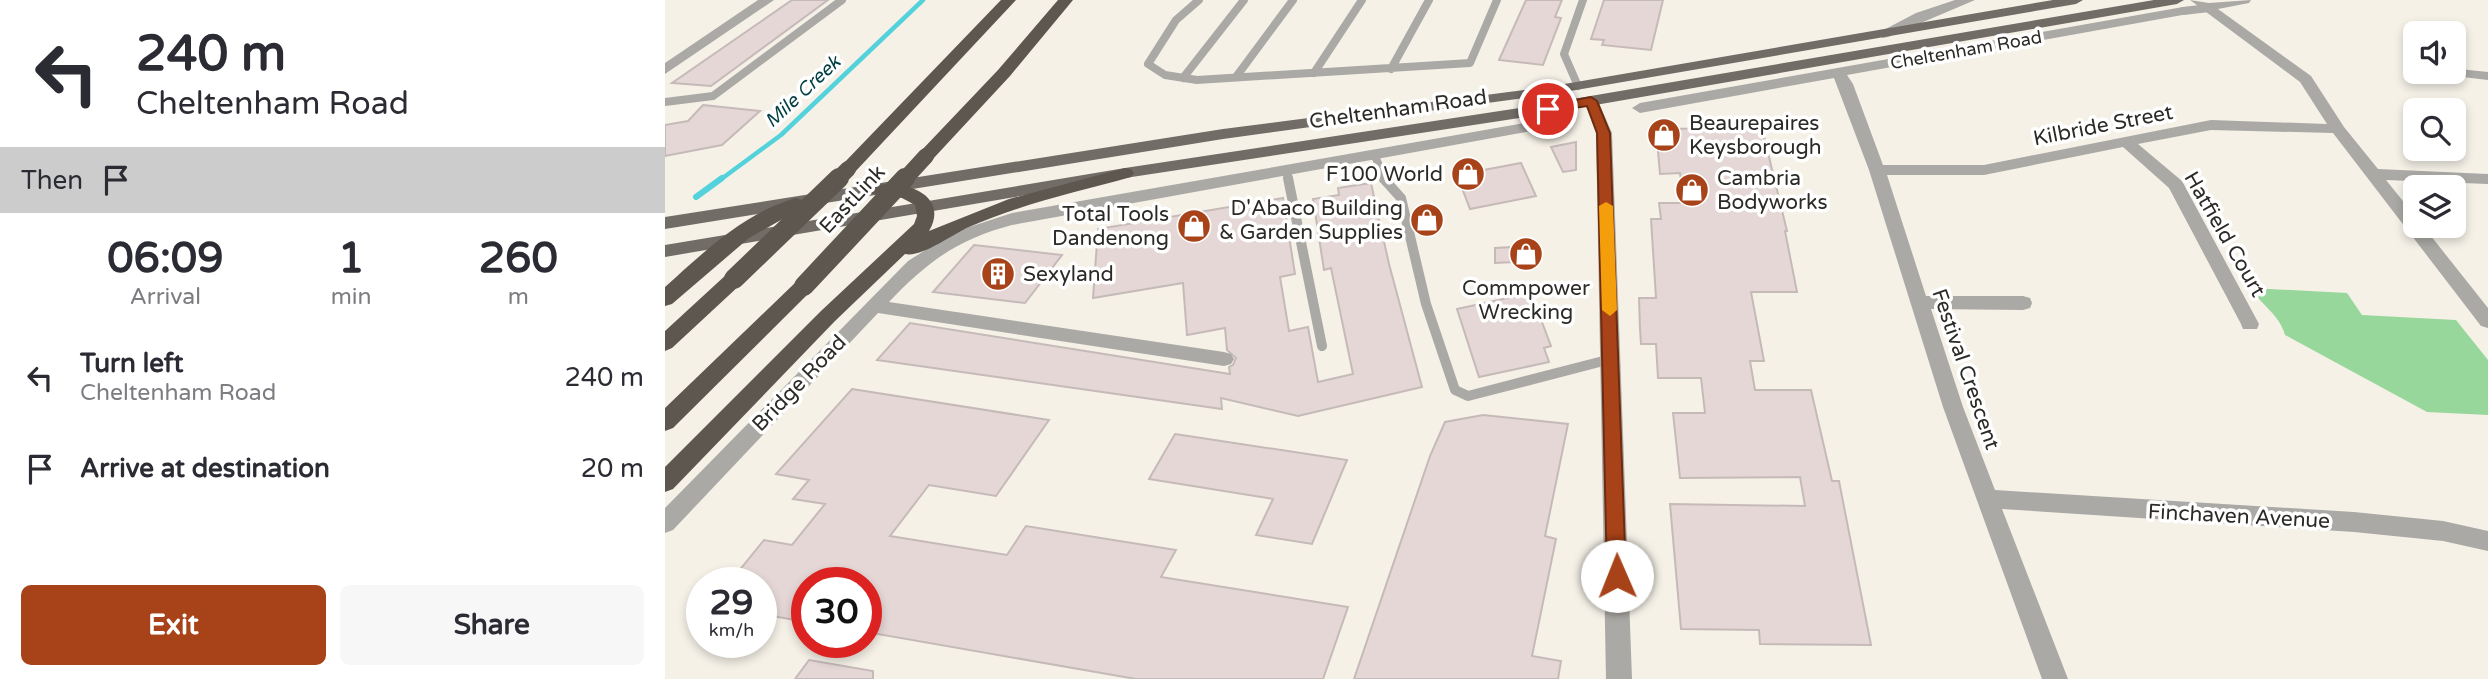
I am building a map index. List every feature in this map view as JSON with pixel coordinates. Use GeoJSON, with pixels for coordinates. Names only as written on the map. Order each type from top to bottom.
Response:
{"type":"FeatureCollection","features":[{"type":"Feature","properties":{"kind":"highway","name":"EastLink"},"geometry":{"type":"LineString","coordinates":[[665,343],[848,169],[1009,0]]}},
{"type":"Feature","properties":{"kind":"highway","name":"EastLink"},"geometry":{"type":"LineString","coordinates":[[665,422],[804,286],[1004,73],[1066,0]]}},
{"type":"Feature","properties":{"kind":"highway"},"geometry":{"type":"LineString","coordinates":[[828,316],[899,258],[928,239],[979,215],[1125,173]]}},
{"type":"Feature","properties":{"kind":"highway"},"geometry":{"type":"LineString","coordinates":[[665,482],[828,316],[922,227],[927,219],[924,206],[917,197],[905,191],[878,190]]}},
{"type":"Feature","properties":{"kind":"highway"},"geometry":{"type":"LineString","coordinates":[[665,299],[730,239],[761,220],[796,204]]}},
{"type":"Feature","properties":{"kind":"main road","name":"Cheltenham Road"},"geometry":{"type":"LineString","coordinates":[[665,251],[1125,173],[1527,113],[1585,93],[1883,34],[2077,0]]}},
{"type":"Feature","properties":{"kind":"main road","name":"Cheltenham Road"},"geometry":{"type":"LineString","coordinates":[[665,223],[1223,134],[1585,93],[1683,86],[2180,5]]}},
{"type":"Feature","properties":{"kind":"street"},"geometry":{"type":"LineString","coordinates":[[665,70],[767,0]]}},
{"type":"Feature","properties":{"kind":"street","name":"Cheltenham Road"},"geometry":{"type":"LineString","coordinates":[[1883,34],[1921,16],[1969,0]]}},
{"type":"Feature","properties":{"kind":"street","name":"Cheltenham Road"},"geometry":{"type":"LineString","coordinates":[[2204,5],[2244,0]]}},
{"type":"Feature","properties":{"kind":"street","name":"Cheltenham Road"},"geometry":{"type":"LineString","coordinates":[[1640,108],[2180,5]]}},
{"type":"Feature","properties":{"kind":"street"},"geometry":{"type":"LineString","coordinates":[[2204,5],[2306,79],[2338,130],[2488,321]]}},
{"type":"Feature","properties":{"kind":"street","name":"Festival Crescent"},"geometry":{"type":"LineString","coordinates":[[1838,72],[1846,84],[1877,170],[1953,407],[2055,679]]}},
{"type":"Feature","properties":{"kind":"street"},"geometry":{"type":"LineString","coordinates":[[2466,74],[2488,76]]}},
{"type":"Feature","properties":{"kind":"street"},"geometry":{"type":"LineString","coordinates":[[1683,86],[1710,95]]}},
{"type":"Feature","properties":{"kind":"street"},"geometry":{"type":"LineString","coordinates":[[1585,93],[1604,133],[1619,679]]}},
{"type":"Feature","properties":{"kind":"street"},"geometry":{"type":"LineString","coordinates":[[1505,132],[1527,113]]}},
{"type":"Feature","properties":{"kind":"street","name":"Cheltenham Road"},"geometry":{"type":"LineString","coordinates":[[938,247],[990,224],[1565,121]]}},
{"type":"Feature","properties":{"kind":"street","name":"Kilbride Street"},"geometry":{"type":"LineString","coordinates":[[1877,170],[1984,170],[2211,125],[2338,130]]}},
{"type":"Feature","properties":{"kind":"street","name":"Hatfield Court"},"geometry":{"type":"LineString","coordinates":[[2126,142],[2176,185],[2250,324]]}},
{"type":"Feature","properties":{"kind":"street"},"geometry":{"type":"LineString","coordinates":[[2375,174],[2488,179]]}},
{"type":"Feature","properties":{"kind":"street"},"geometry":{"type":"LineString","coordinates":[[1039,197],[1079,207]]}},
{"type":"Feature","properties":{"kind":"street","name":"Bridge Road"},"geometry":{"type":"LineString","coordinates":[[665,523],[873,306],[914,265],[938,247]]}},
{"type":"Feature","properties":{"kind":"street"},"geometry":{"type":"LineString","coordinates":[[1919,302],[2023,303]]}},
{"type":"Feature","properties":{"kind":"street"},"geometry":{"type":"LineString","coordinates":[[873,306],[1224,359]]}},
{"type":"Feature","properties":{"kind":"street","name":"Finchaven Avenue"},"geometry":{"type":"LineString","coordinates":[[1989,499],[2354,522],[2443,531],[2488,541]]}},
{"type":"Feature","properties":{"kind":"lane"},"geometry":{"type":"LineString","coordinates":[[665,102],[713,96],[842,0]]}},
{"type":"Feature","properties":{"kind":"lane"},"geometry":{"type":"LineString","coordinates":[[1199,0],[1176,20],[1149,64],[1156,72],[1171,78],[1236,77],[1470,63],[1497,0]]}},
{"type":"Feature","properties":{"kind":"lane"},"geometry":{"type":"LineString","coordinates":[[1183,78],[1244,0]]}},
{"type":"Feature","properties":{"kind":"lane"},"geometry":{"type":"LineString","coordinates":[[1236,77],[1293,0]]}},
{"type":"Feature","properties":{"kind":"lane"},"geometry":{"type":"LineString","coordinates":[[1314,73],[1363,0]]}},
{"type":"Feature","properties":{"kind":"lane"},"geometry":{"type":"LineString","coordinates":[[1391,69],[1429,0]]}},
{"type":"Feature","properties":{"kind":"lane"},"geometry":{"type":"LineString","coordinates":[[1583,0],[1564,54],[1585,93]]}},
{"type":"Feature","properties":{"kind":"lane","name":"Cheltenham Road"},"geometry":{"type":"LineString","coordinates":[[2180,5],[2204,5]]}},
{"type":"Feature","properties":{"kind":"lane"},"geometry":{"type":"LineString","coordinates":[[1375,156],[1382,177],[1401,198],[1426,304],[1455,390],[1468,396],[1611,359]]}},
{"type":"Feature","properties":{"kind":"lane"},"geometry":{"type":"LineString","coordinates":[[1287,171],[1322,346]]}},
{"type":"Feature","properties":{"kind":"green space"},"geometry":{"type":"Polygon","coordinates":[[[2251,288],[2347,293],[2362,315],[2456,320],[2488,360],[2488,415],[2427,412],[2285,335],[2275,316],[2251,288]]]}},
{"type":"Feature","properties":{"kind":"building"},"geometry":{"type":"Polygon","coordinates":[[[792,0],[828,0],[711,86],[672,83],[792,0]]]}},
{"type":"Feature","properties":{"kind":"building"},"geometry":{"type":"Polygon","coordinates":[[[1526,0],[1562,0],[1555,17],[1561,18],[1543,65],[1499,60],[1526,0]]]}},
{"type":"Feature","properties":{"kind":"building"},"geometry":{"type":"Polygon","coordinates":[[[1604,0],[1663,0],[1651,50],[1602,45],[1604,40],[1591,39],[1604,0]]]}},
{"type":"Feature","properties":{"kind":"building"},"geometry":{"type":"Polygon","coordinates":[[[703,105],[760,111],[722,145],[665,156],[665,125],[688,121],[703,105]]]}},
{"type":"Feature","properties":{"kind":"building"},"geometry":{"type":"Polygon","coordinates":[[[1762,128],[1787,231],[1797,292],[1751,292],[1764,361],[1750,361],[1755,390],[1811,390],[1832,481],[1839,481],[1871,645],[1760,644],[1759,630],[1681,629],[1670,504],[1805,506],[1800,477],[1680,478],[1673,413],[1705,413],[1701,378],[1658,378],[1656,344],[1641,344],[1639,298],[1656,298],[1651,219],[1661,219],[1659,203],[1684,203],[1680,173],[1660,174],[1656,129],[1762,128]]]}},
{"type":"Feature","properties":{"kind":"building"},"geometry":{"type":"Polygon","coordinates":[[[1576,142],[1576,170],[1563,172],[1551,147],[1576,142]]]}},
{"type":"Feature","properties":{"kind":"building"},"geometry":{"type":"Polygon","coordinates":[[[1521,163],[1536,196],[1470,209],[1457,175],[1521,163]]]}},
{"type":"Feature","properties":{"kind":"building"},"geometry":{"type":"Polygon","coordinates":[[[1371,183],[1389,264],[1422,387],[1298,416],[1221,398],[1222,409],[877,360],[910,323],[1230,374],[1229,367],[1236,358],[1227,350],[1225,328],[1187,335],[1183,283],[1093,298],[1098,229],[1283,198],[1295,274],[1280,277],[1289,331],[1308,327],[1318,382],[1353,374],[1331,268],[1324,270],[1313,199],[1339,195],[1338,188],[1371,183]]]}},
{"type":"Feature","properties":{"kind":"building","name":"Sexyland"},"geometry":{"type":"Polygon","coordinates":[[[974,245],[1062,255],[1025,303],[933,292],[974,245]]]}},
{"type":"Feature","properties":{"kind":"building"},"geometry":{"type":"Polygon","coordinates":[[[1533,246],[1535,261],[1495,263],[1495,248],[1533,246]]]}},
{"type":"Feature","properties":{"kind":"building"},"geometry":{"type":"Polygon","coordinates":[[[1531,293],[1551,346],[1544,348],[1549,362],[1479,377],[1457,309],[1531,293]]]}},
{"type":"Feature","properties":{"kind":"building"},"geometry":{"type":"Polygon","coordinates":[[[852,389],[1049,420],[996,496],[929,485],[890,536],[1007,555],[1026,526],[1176,550],[1161,577],[1348,607],[1323,679],[1136,679],[882,635],[882,567],[791,567],[791,619],[777,617],[777,567],[742,567],[764,540],[792,545],[825,504],[793,499],[809,480],[776,474],[852,389]]]}},
{"type":"Feature","properties":{"kind":"building"},"geometry":{"type":"Polygon","coordinates":[[[1483,415],[1568,424],[1545,536],[1556,539],[1532,656],[1561,661],[1558,679],[1354,679],[1430,456],[1445,422],[1483,415]]]}},
{"type":"Feature","properties":{"kind":"building"},"geometry":{"type":"Polygon","coordinates":[[[1175,434],[1347,460],[1312,544],[1256,535],[1273,499],[1149,479],[1175,434]]]}},
{"type":"Feature","properties":{"kind":"building"},"geometry":{"type":"Polygon","coordinates":[[[809,660],[873,671],[873,679],[795,679],[809,660]]]}},
{"type":"Feature","properties":{"kind":"waterway","name":"Mile Creek"},"geometry":{"type":"LineString","coordinates":[[720,180],[781,135],[923,0]]}},
{"type":"Feature","properties":{"kind":"waterway","name":"Mile Creek"},"geometry":{"type":"LineString","coordinates":[[696,197],[722,178]]}},
{"type":"Feature","properties":{"kind":"slow traffic"},"geometry":{"type":"LineString","coordinates":[[1606,206],[1610,310]]}},
{"type":"Feature","properties":{"kind":"place","name":"Beaurepaires Keysborough"},"geometry":{"type":"Point","coordinates":[1664,135]}},
{"type":"Feature","properties":{"kind":"place","name":"F100 World"},"geometry":{"type":"Point","coordinates":[1468,174]}},
{"type":"Feature","properties":{"kind":"place","name":"Cambria Bodyworks"},"geometry":{"type":"Point","coordinates":[1692,190]}},
{"type":"Feature","properties":{"kind":"place","name":"D'Abaco Building & Garden Supplies"},"geometry":{"type":"Point","coordinates":[1427,220]}},
{"type":"Feature","properties":{"kind":"place","name":"Total Tools Dandenong"},"geometry":{"type":"Point","coordinates":[1194,226]}},
{"type":"Feature","properties":{"kind":"place","name":"Commpower Wrecking"},"geometry":{"type":"Point","coordinates":[1526,254]}},
{"type":"Feature","properties":{"kind":"place","name":"Sexyland"},"geometry":{"type":"Point","coordinates":[998,274]}},
{"type":"Feature","properties":{"kind":"route"},"geometry":{"type":"LineString","coordinates":[[1548,109],[1591,101],[1604,133],[1617,576]]}}]}
